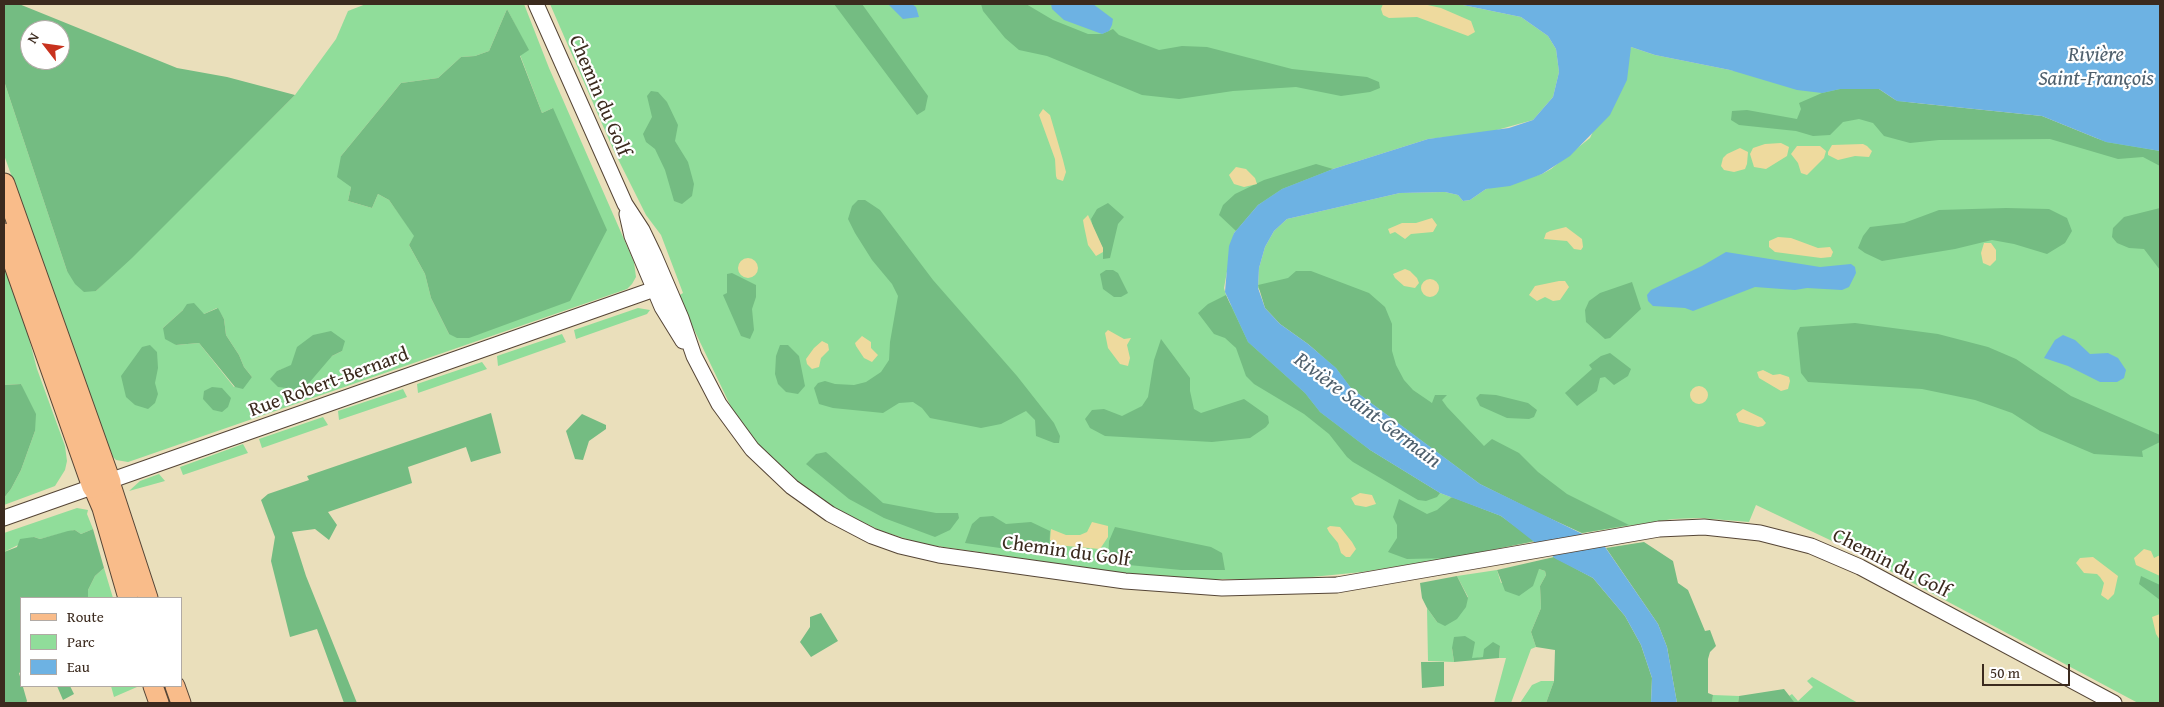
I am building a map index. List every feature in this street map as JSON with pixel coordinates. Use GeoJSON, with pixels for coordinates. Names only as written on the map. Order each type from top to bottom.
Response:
{"type":"FeatureCollection","features":[{"type":"Feature","properties":{"kind":"highway"},"geometry":{"type":"LineString","coordinates":[[4,184],[101,484]]}},
{"type":"Feature","properties":{"kind":"highway"},"geometry":{"type":"LineString","coordinates":[[4,234],[101,484]]}},
{"type":"Feature","properties":{"kind":"main road"},"geometry":{"type":"LineString","coordinates":[[101,484],[102,508],[128,597]]}},
{"type":"Feature","properties":{"kind":"main road"},"geometry":{"type":"LineString","coordinates":[[101,484],[148,597]]}},
{"type":"Feature","properties":{"kind":"main road"},"geometry":{"type":"LineString","coordinates":[[153,687],[159,703]]}},
{"type":"Feature","properties":{"kind":"main road"},"geometry":{"type":"LineString","coordinates":[[175,687],[181,703]]}},
{"type":"Feature","properties":{"kind":"street","name":"Chemin du Golf"},"geometry":{"type":"LineString","coordinates":[[536,4],[625,204],[642,230],[660,287],[681,318],[694,356],[715,398],[734,427],[783,480],[809,500],[842,521],[886,541],[910,550],[1124,581],[1222,588],[1337,585],[1631,533],[1674,528],[1715,527],[1775,536],[1820,550],[1860,567],[2114,703]]}},
{"type":"Feature","properties":{"kind":"street","name":"Rue Robert-Bernard"},"geometry":{"type":"LineString","coordinates":[[4,518],[660,287]]}},
{"type":"Feature","properties":{"kind":"green space"},"geometry":{"type":"Polygon","coordinates":[[[4,4],[19,4],[58,20],[20,20],[20,70],[70,70],[70,25],[177,68],[227,77],[295,95],[132,258],[96,291],[84,292],[75,284],[67,271],[4,81],[4,4]]]}},
{"type":"Feature","properties":{"kind":"green space"},"geometry":{"type":"Polygon","coordinates":[[[366,4],[524,4],[549,68],[634,262],[636,277],[627,289],[134,460],[128,462],[116,460],[112,456],[4,155],[4,81],[67,271],[96,291],[295,95],[336,39],[348,11],[366,4]],[[507,9],[489,51],[475,56],[461,57],[438,78],[401,83],[341,156],[351,187],[348,201],[372,208],[378,194],[389,200],[415,236],[409,245],[425,274],[431,298],[449,334],[553,108],[542,113],[520,55],[528,50],[507,9]],[[217,308],[204,314],[183,310],[163,328],[176,345],[199,343],[234,387],[252,377],[244,367],[239,355],[226,335],[224,319],[217,308]],[[342,351],[277,371],[332,356],[342,351]]]}},
{"type":"Feature","properties":{"kind":"green space"},"geometry":{"type":"Polygon","coordinates":[[[550,4],[1458,4],[1521,17],[1548,36],[1556,49],[1559,72],[1553,97],[1533,120],[1486,133],[1428,139],[1333,169],[1258,205],[1234,233],[1224,288],[1228,302],[1370,450],[1440,493],[1501,516],[1487,552],[1362,572],[1292,579],[1183,579],[1144,576],[923,544],[881,531],[832,507],[812,494],[785,472],[761,448],[732,409],[678,296],[683,293],[661,235],[646,215],[613,149],[550,4]]]}},
{"type":"Feature","properties":{"kind":"green space"},"geometry":{"type":"Polygon","coordinates":[[[834,4],[862,4],[928,96],[925,110],[917,115],[834,4]]]}},
{"type":"Feature","properties":{"kind":"green space"},"geometry":{"type":"Polygon","coordinates":[[[981,4],[1026,4],[1053,20],[1088,34],[1102,34],[1113,29],[1119,35],[1159,50],[1182,46],[1207,47],[1292,69],[1367,77],[1379,82],[1380,88],[1370,92],[1341,96],[1296,87],[1233,91],[1179,99],[1142,95],[1047,56],[1019,50],[1005,38],[983,11],[981,4]]]}},
{"type":"Feature","properties":{"kind":"green space"},"geometry":{"type":"Polygon","coordinates":[[[507,9],[529,50],[520,56],[542,113],[553,108],[607,230],[570,301],[469,338],[457,338],[449,334],[431,298],[425,274],[409,245],[414,236],[389,200],[378,194],[372,208],[348,201],[351,187],[337,177],[341,156],[401,83],[438,78],[461,57],[475,56],[489,51],[507,9]]]}},
{"type":"Feature","properties":{"kind":"green space"},"geometry":{"type":"Polygon","coordinates":[[[1631,47],[1655,55],[1730,70],[1840,89],[2160,151],[2160,703],[2138,703],[1849,549],[1756,505],[1749,522],[1700,518],[1673,519],[1582,533],[1480,484],[1351,388],[1258,288],[1259,268],[1265,247],[1274,231],[1287,219],[1400,193],[1445,192],[1458,195],[1463,201],[1470,200],[1486,189],[1542,174],[1551,169],[1590,138],[1631,47]]]}},
{"type":"Feature","properties":{"kind":"green space"},"geometry":{"type":"Polygon","coordinates":[[[1840,89],[1879,89],[1897,101],[2042,116],[2106,142],[2160,151],[2160,166],[2143,157],[2118,159],[2050,139],[1939,140],[1910,143],[1884,136],[1873,123],[1859,119],[1843,122],[1830,135],[1813,136],[1796,131],[1739,125],[1731,120],[1732,111],[1747,110],[1797,119],[1801,109],[1799,103],[1822,93],[1840,89]]]}},
{"type":"Feature","properties":{"kind":"green space"},"geometry":{"type":"Polygon","coordinates":[[[651,91],[658,92],[667,102],[678,125],[675,141],[688,162],[694,184],[692,196],[682,204],[674,201],[665,170],[655,149],[646,142],[643,134],[652,117],[647,96],[651,91]]]}},
{"type":"Feature","properties":{"kind":"green space"},"geometry":{"type":"Polygon","coordinates":[[[1316,164],[1333,169],[1282,189],[1258,205],[1236,231],[1219,215],[1223,205],[1235,194],[1264,180],[1316,164]]]}},
{"type":"Feature","properties":{"kind":"green space"},"geometry":{"type":"Polygon","coordinates":[[[858,200],[865,200],[880,210],[933,280],[1017,376],[1054,423],[1060,436],[1059,443],[1036,436],[1035,420],[1026,411],[1001,424],[981,428],[930,418],[922,408],[913,402],[899,403],[883,413],[833,408],[819,404],[814,388],[818,383],[825,381],[835,384],[854,385],[866,382],[881,372],[889,360],[890,342],[898,296],[892,284],[872,260],[848,219],[852,206],[858,200]]]}},
{"type":"Feature","properties":{"kind":"green space"},"geometry":{"type":"Polygon","coordinates":[[[1108,203],[1124,217],[1118,224],[1110,258],[1103,259],[1103,248],[1095,236],[1091,219],[1097,209],[1108,203]]]}},
{"type":"Feature","properties":{"kind":"green space"},"geometry":{"type":"Polygon","coordinates":[[[2160,208],[2160,270],[2144,249],[2129,248],[2117,243],[2112,237],[2113,228],[2124,217],[2160,208]]]}},
{"type":"Feature","properties":{"kind":"green space"},"geometry":{"type":"Polygon","coordinates":[[[2049,209],[2067,218],[2072,231],[2065,243],[2047,254],[2014,244],[1992,240],[1955,249],[1882,261],[1858,248],[1863,236],[1870,227],[1904,223],[1939,210],[2049,209]]]}},
{"type":"Feature","properties":{"kind":"green space"},"geometry":{"type":"Polygon","coordinates":[[[4,263],[23,316],[37,369],[65,446],[67,461],[65,470],[55,486],[4,505],[4,498],[21,470],[35,431],[21,384],[4,385],[4,263]]]}},
{"type":"Feature","properties":{"kind":"green space"},"geometry":{"type":"Polygon","coordinates":[[[1106,270],[1113,270],[1118,273],[1128,293],[1121,297],[1114,297],[1103,289],[1100,274],[1106,270]]]}},
{"type":"Feature","properties":{"kind":"green space"},"geometry":{"type":"Polygon","coordinates":[[[1296,271],[1311,271],[1369,293],[1385,307],[1392,324],[1392,351],[1396,365],[1404,380],[1413,390],[1432,403],[1435,395],[1447,395],[1442,400],[1447,407],[1484,446],[1492,439],[1519,453],[1538,472],[1567,494],[1629,525],[1582,533],[1538,513],[1480,484],[1351,388],[1336,368],[1308,344],[1280,324],[1265,308],[1258,285],[1288,278],[1296,271]]]}},
{"type":"Feature","properties":{"kind":"green space"},"geometry":{"type":"Polygon","coordinates":[[[732,273],[756,285],[756,297],[752,309],[754,330],[750,339],[741,336],[723,295],[727,293],[727,274],[732,273]]]}},
{"type":"Feature","properties":{"kind":"green space"},"geometry":{"type":"Polygon","coordinates":[[[1632,282],[1641,309],[1610,338],[1605,339],[1586,322],[1585,310],[1589,301],[1600,293],[1632,282]]]}},
{"type":"Feature","properties":{"kind":"green space"},"geometry":{"type":"Polygon","coordinates":[[[1226,295],[1248,342],[1305,393],[1320,412],[1370,450],[1440,493],[1437,497],[1426,501],[1418,500],[1353,462],[1329,434],[1304,414],[1254,384],[1246,376],[1236,348],[1225,338],[1214,334],[1198,313],[1208,304],[1226,295]]]}},
{"type":"Feature","properties":{"kind":"green space"},"geometry":{"type":"Polygon","coordinates":[[[194,303],[204,314],[218,308],[224,319],[226,335],[239,355],[244,367],[252,377],[243,389],[235,387],[199,343],[176,345],[165,339],[163,328],[187,304],[194,303]]]}},
{"type":"Feature","properties":{"kind":"green space"},"geometry":{"type":"Polygon","coordinates":[[[638,308],[650,310],[647,314],[576,339],[574,330],[638,308]]]}},
{"type":"Feature","properties":{"kind":"green space"},"geometry":{"type":"Polygon","coordinates":[[[1855,323],[1938,334],[1988,347],[2016,359],[2071,396],[2160,435],[2160,442],[2142,451],[2143,457],[2094,454],[2040,431],[2012,413],[1975,400],[1922,389],[1808,382],[1801,373],[1797,333],[1800,327],[1855,323]]]}},
{"type":"Feature","properties":{"kind":"green space"},"geometry":{"type":"Polygon","coordinates":[[[331,331],[345,341],[342,351],[332,356],[303,390],[278,387],[270,379],[277,371],[291,365],[297,347],[313,335],[331,331]]]}},
{"type":"Feature","properties":{"kind":"green space"},"geometry":{"type":"Polygon","coordinates":[[[562,334],[566,342],[498,366],[497,356],[562,334]]]}},
{"type":"Feature","properties":{"kind":"green space"},"geometry":{"type":"Polygon","coordinates":[[[1161,339],[1190,378],[1190,391],[1194,409],[1201,413],[1244,399],[1268,416],[1269,423],[1266,427],[1250,438],[1212,442],[1105,436],[1090,428],[1085,419],[1092,410],[1104,409],[1122,416],[1142,406],[1148,397],[1154,360],[1161,339]]]}},
{"type":"Feature","properties":{"kind":"green space"},"geometry":{"type":"Polygon","coordinates":[[[150,345],[157,352],[158,368],[155,383],[158,394],[155,403],[148,409],[135,405],[126,397],[121,376],[142,347],[150,345]]]}},
{"type":"Feature","properties":{"kind":"green space"},"geometry":{"type":"Polygon","coordinates":[[[780,345],[788,345],[799,356],[805,386],[798,394],[786,392],[778,384],[775,374],[776,356],[780,345]]]}},
{"type":"Feature","properties":{"kind":"green space"},"geometry":{"type":"Polygon","coordinates":[[[1610,353],[1631,369],[1628,376],[1614,385],[1605,377],[1600,378],[1597,391],[1577,406],[1565,393],[1592,369],[1589,365],[1601,356],[1610,353]]]}},
{"type":"Feature","properties":{"kind":"green space"},"geometry":{"type":"Polygon","coordinates":[[[482,362],[487,369],[418,393],[417,384],[482,362]]]}},
{"type":"Feature","properties":{"kind":"green space"},"geometry":{"type":"Polygon","coordinates":[[[21,384],[36,414],[35,431],[21,470],[4,498],[4,385],[21,384]]]}},
{"type":"Feature","properties":{"kind":"green space"},"geometry":{"type":"Polygon","coordinates":[[[212,387],[222,388],[231,398],[228,407],[222,412],[213,410],[203,399],[204,391],[212,387]]]}},
{"type":"Feature","properties":{"kind":"green space"},"geometry":{"type":"Polygon","coordinates":[[[403,389],[407,397],[339,420],[338,411],[403,389]]]}},
{"type":"Feature","properties":{"kind":"green space"},"geometry":{"type":"Polygon","coordinates":[[[1480,394],[1496,395],[1528,403],[1537,410],[1534,417],[1529,419],[1507,418],[1480,406],[1476,398],[1480,394]]]}},
{"type":"Feature","properties":{"kind":"green space"},"geometry":{"type":"Polygon","coordinates":[[[491,413],[501,453],[471,462],[466,447],[408,467],[412,483],[328,512],[337,525],[329,540],[315,529],[292,532],[306,576],[357,703],[344,703],[317,629],[290,637],[271,561],[275,537],[261,500],[268,494],[309,480],[307,476],[491,413]]]}},
{"type":"Feature","properties":{"kind":"green space"},"geometry":{"type":"Polygon","coordinates":[[[582,414],[606,425],[606,429],[589,441],[583,460],[575,459],[566,431],[582,414]]]}},
{"type":"Feature","properties":{"kind":"green space"},"geometry":{"type":"Polygon","coordinates":[[[323,417],[328,425],[262,448],[259,439],[323,417]]]}},
{"type":"Feature","properties":{"kind":"green space"},"geometry":{"type":"Polygon","coordinates":[[[243,444],[248,453],[183,475],[180,467],[243,444]]]}},
{"type":"Feature","properties":{"kind":"green space"},"geometry":{"type":"Polygon","coordinates":[[[826,452],[883,503],[936,513],[958,513],[959,518],[950,530],[935,537],[884,518],[849,499],[806,464],[816,454],[826,452]]]}},
{"type":"Feature","properties":{"kind":"green space"},"geometry":{"type":"Polygon","coordinates":[[[159,474],[165,481],[129,491],[140,481],[159,474]]]}},
{"type":"Feature","properties":{"kind":"green space"},"geometry":{"type":"Polygon","coordinates":[[[1452,497],[1501,516],[1536,541],[1451,558],[1407,559],[1388,552],[1397,538],[1397,525],[1393,517],[1399,499],[1427,514],[1437,510],[1452,497]]]}},
{"type":"Feature","properties":{"kind":"green space"},"geometry":{"type":"Polygon","coordinates":[[[77,508],[88,510],[87,514],[93,529],[81,534],[75,530],[40,539],[34,537],[4,552],[4,533],[77,508]]]}},
{"type":"Feature","properties":{"kind":"green space"},"geometry":{"type":"Polygon","coordinates":[[[993,516],[1006,524],[1031,522],[1050,531],[1049,555],[965,543],[972,524],[980,517],[993,516]]]}},
{"type":"Feature","properties":{"kind":"green space"},"geometry":{"type":"Polygon","coordinates":[[[1115,527],[1211,547],[1222,553],[1225,570],[1181,570],[1108,563],[1109,541],[1115,527]]]}},
{"type":"Feature","properties":{"kind":"green space"},"geometry":{"type":"Polygon","coordinates":[[[93,529],[104,568],[95,576],[88,590],[88,597],[20,597],[19,673],[20,687],[23,687],[27,701],[26,703],[4,703],[4,552],[17,547],[20,539],[34,537],[40,539],[75,530],[81,534],[93,529]]]}},
{"type":"Feature","properties":{"kind":"green space"},"geometry":{"type":"Polygon","coordinates":[[[1644,542],[1673,561],[1678,583],[1688,590],[1705,631],[1710,630],[1716,646],[1710,652],[1708,659],[1708,693],[1713,695],[1712,703],[1677,703],[1667,647],[1658,624],[1606,548],[1644,542]]]}},
{"type":"Feature","properties":{"kind":"green space"},"geometry":{"type":"Polygon","coordinates":[[[1554,557],[1593,578],[1625,616],[1641,645],[1652,678],[1651,703],[1546,703],[1554,681],[1555,650],[1536,647],[1531,632],[1541,608],[1540,586],[1546,575],[1545,571],[1539,569],[1533,586],[1519,596],[1505,591],[1497,570],[1554,557]]]}},
{"type":"Feature","properties":{"kind":"green space"},"geometry":{"type":"Polygon","coordinates":[[[104,568],[113,597],[88,597],[88,590],[95,576],[104,568]]]}},
{"type":"Feature","properties":{"kind":"green space"},"geometry":{"type":"Polygon","coordinates":[[[1539,569],[1545,571],[1546,575],[1540,586],[1541,608],[1531,632],[1536,647],[1531,649],[1511,703],[1494,703],[1506,658],[1499,658],[1500,646],[1483,657],[1472,659],[1452,648],[1454,662],[1428,661],[1427,608],[1437,622],[1468,597],[1457,576],[1497,570],[1501,583],[1539,569]]]}},
{"type":"Feature","properties":{"kind":"green space"},"geometry":{"type":"Polygon","coordinates":[[[1457,576],[1468,598],[1466,607],[1457,619],[1445,626],[1437,622],[1427,608],[1422,598],[1420,583],[1457,576]]]}},
{"type":"Feature","properties":{"kind":"green space"},"geometry":{"type":"Polygon","coordinates":[[[2141,576],[2160,585],[2160,600],[2139,584],[2141,576]]]}},
{"type":"Feature","properties":{"kind":"green space"},"geometry":{"type":"Polygon","coordinates":[[[821,613],[838,641],[811,657],[800,642],[810,627],[810,617],[821,613]]]}},
{"type":"Feature","properties":{"kind":"green space"},"geometry":{"type":"Polygon","coordinates":[[[1465,636],[1475,642],[1472,658],[1483,657],[1484,649],[1493,642],[1500,646],[1499,658],[1454,662],[1452,648],[1454,637],[1465,636]]]}},
{"type":"Feature","properties":{"kind":"green space"},"geometry":{"type":"Polygon","coordinates":[[[1421,662],[1444,662],[1444,686],[1422,688],[1421,662]]]}},
{"type":"Feature","properties":{"kind":"green space"},"geometry":{"type":"Polygon","coordinates":[[[1812,677],[1858,703],[1795,703],[1789,696],[1792,694],[1798,701],[1813,687],[1807,681],[1812,677]]]}},
{"type":"Feature","properties":{"kind":"green space"},"geometry":{"type":"Polygon","coordinates":[[[1541,681],[1554,681],[1546,703],[1520,703],[1532,685],[1541,681]]]}},
{"type":"Feature","properties":{"kind":"green space"},"geometry":{"type":"Polygon","coordinates":[[[57,687],[70,687],[74,694],[63,700],[57,687]]]}},
{"type":"Feature","properties":{"kind":"green space"},"geometry":{"type":"Polygon","coordinates":[[[111,687],[137,687],[114,697],[111,687]]]}},
{"type":"Feature","properties":{"kind":"green space"},"geometry":{"type":"Polygon","coordinates":[[[1784,689],[1795,703],[1738,703],[1739,696],[1784,689]]]}},
{"type":"Feature","properties":{"kind":"green space"},"geometry":{"type":"Polygon","coordinates":[[[1713,695],[1739,696],[1738,703],[1712,703],[1713,695]]]}},
{"type":"Feature","properties":{"kind":"sand"},"geometry":{"type":"Polygon","coordinates":[[[1383,4],[1423,4],[1441,8],[1471,21],[1475,32],[1468,36],[1417,17],[1389,18],[1383,15],[1381,9],[1383,4]]]}},
{"type":"Feature","properties":{"kind":"sand"},"geometry":{"type":"Polygon","coordinates":[[[1043,109],[1050,115],[1063,160],[1066,172],[1063,181],[1057,179],[1055,159],[1039,115],[1043,109]]]}},
{"type":"Feature","properties":{"kind":"sand"},"geometry":{"type":"Polygon","coordinates":[[[1781,143],[1789,147],[1787,156],[1766,169],[1754,167],[1750,154],[1753,148],[1765,144],[1781,143]]]}},
{"type":"Feature","properties":{"kind":"sand"},"geometry":{"type":"Polygon","coordinates":[[[1863,144],[1872,151],[1869,157],[1855,156],[1838,160],[1828,155],[1832,145],[1863,144]]]}},
{"type":"Feature","properties":{"kind":"sand"},"geometry":{"type":"Polygon","coordinates":[[[1797,146],[1820,146],[1826,151],[1824,158],[1807,175],[1801,173],[1798,163],[1791,154],[1797,146]]]}},
{"type":"Feature","properties":{"kind":"sand"},"geometry":{"type":"Polygon","coordinates":[[[1740,148],[1748,152],[1745,169],[1734,172],[1724,170],[1721,166],[1723,158],[1740,148]]]}},
{"type":"Feature","properties":{"kind":"sand"},"geometry":{"type":"Polygon","coordinates":[[[1236,167],[1246,169],[1255,178],[1257,184],[1244,187],[1234,184],[1229,175],[1236,167]]]}},
{"type":"Feature","properties":{"kind":"sand"},"geometry":{"type":"Polygon","coordinates":[[[1088,215],[1103,248],[1103,252],[1096,256],[1088,245],[1084,226],[1083,220],[1088,215]]]}},
{"type":"Feature","properties":{"kind":"sand"},"geometry":{"type":"Polygon","coordinates":[[[1432,218],[1437,225],[1433,232],[1411,234],[1405,239],[1395,232],[1390,234],[1388,229],[1402,223],[1416,223],[1432,218]]]}},
{"type":"Feature","properties":{"kind":"sand"},"geometry":{"type":"Polygon","coordinates":[[[1566,227],[1582,239],[1583,247],[1581,250],[1574,249],[1567,241],[1544,239],[1546,233],[1566,227]]]}},
{"type":"Feature","properties":{"kind":"sand"},"geometry":{"type":"Polygon","coordinates":[[[1778,237],[1791,238],[1818,248],[1830,247],[1833,252],[1831,257],[1821,258],[1775,252],[1769,247],[1769,241],[1778,237]]]}},
{"type":"Feature","properties":{"kind":"sand"},"geometry":{"type":"Polygon","coordinates":[[[1984,243],[1991,243],[1996,250],[1996,260],[1990,266],[1983,263],[1981,253],[1984,243]]]}},
{"type":"Feature","properties":{"kind":"sand"},"geometry":{"type":"Polygon","coordinates":[[[748,258],[755,261],[758,268],[755,275],[748,278],[741,275],[738,268],[741,261],[748,258]]]}},
{"type":"Feature","properties":{"kind":"sand"},"geometry":{"type":"Polygon","coordinates":[[[1405,269],[1417,278],[1419,283],[1415,288],[1404,286],[1395,278],[1393,274],[1405,269]]]}},
{"type":"Feature","properties":{"kind":"sand"},"geometry":{"type":"Polygon","coordinates":[[[1430,279],[1436,282],[1439,288],[1436,294],[1430,297],[1424,294],[1421,288],[1424,282],[1430,279]]]}},
{"type":"Feature","properties":{"kind":"sand"},"geometry":{"type":"Polygon","coordinates":[[[1565,281],[1569,287],[1560,300],[1553,301],[1545,297],[1537,301],[1529,295],[1535,286],[1565,281]]]}},
{"type":"Feature","properties":{"kind":"sand"},"geometry":{"type":"Polygon","coordinates":[[[1108,330],[1124,339],[1131,338],[1127,345],[1130,358],[1128,366],[1120,364],[1108,348],[1105,333],[1108,330]]]}},
{"type":"Feature","properties":{"kind":"sand"},"geometry":{"type":"Polygon","coordinates":[[[862,336],[871,342],[871,348],[878,355],[872,362],[864,358],[856,346],[855,343],[862,336]]]}},
{"type":"Feature","properties":{"kind":"sand"},"geometry":{"type":"Polygon","coordinates":[[[822,341],[828,344],[829,350],[821,358],[819,367],[812,369],[807,364],[806,359],[822,341]]]}},
{"type":"Feature","properties":{"kind":"sand"},"geometry":{"type":"Polygon","coordinates":[[[1763,370],[1773,375],[1780,374],[1789,377],[1788,389],[1781,391],[1759,378],[1757,372],[1763,370]]]}},
{"type":"Feature","properties":{"kind":"sand"},"geometry":{"type":"Polygon","coordinates":[[[1699,386],[1705,389],[1708,395],[1705,401],[1699,404],[1693,401],[1690,395],[1693,389],[1699,386]]]}},
{"type":"Feature","properties":{"kind":"sand"},"geometry":{"type":"Polygon","coordinates":[[[1743,409],[1762,418],[1766,423],[1758,427],[1739,422],[1736,414],[1743,409]]]}},
{"type":"Feature","properties":{"kind":"sand"},"geometry":{"type":"Polygon","coordinates":[[[1360,493],[1372,495],[1376,504],[1366,507],[1355,505],[1351,498],[1360,493]]]}},
{"type":"Feature","properties":{"kind":"sand"},"geometry":{"type":"Polygon","coordinates":[[[1092,522],[1108,526],[1108,537],[1100,549],[1056,545],[1050,540],[1051,529],[1066,535],[1080,535],[1087,532],[1092,522]]]}},
{"type":"Feature","properties":{"kind":"sand"},"geometry":{"type":"Polygon","coordinates":[[[1330,526],[1340,527],[1352,542],[1356,549],[1350,557],[1346,557],[1341,553],[1338,543],[1327,528],[1330,526]]]}},
{"type":"Feature","properties":{"kind":"sand"},"geometry":{"type":"Polygon","coordinates":[[[2144,549],[2151,551],[2154,558],[2160,555],[2160,576],[2136,565],[2134,558],[2144,549]]]}},
{"type":"Feature","properties":{"kind":"sand"},"geometry":{"type":"Polygon","coordinates":[[[2093,557],[2118,576],[2114,594],[2108,600],[2101,595],[2104,583],[2100,577],[2097,574],[2084,573],[2076,563],[2080,558],[2093,557]]]}},
{"type":"Feature","properties":{"kind":"sand"},"geometry":{"type":"Polygon","coordinates":[[[2160,614],[2160,640],[2156,634],[2152,617],[2160,614]]]}},
{"type":"Feature","properties":{"kind":"water"},"geometry":{"type":"Polygon","coordinates":[[[888,4],[912,4],[916,7],[919,17],[903,19],[888,4]]]}},
{"type":"Feature","properties":{"kind":"water"},"geometry":{"type":"Polygon","coordinates":[[[1051,4],[1093,4],[1113,19],[1112,25],[1109,31],[1102,34],[1064,20],[1052,9],[1051,4]]]}},
{"type":"Feature","properties":{"kind":"water"},"geometry":{"type":"Polygon","coordinates":[[[1458,4],[2160,4],[2160,151],[2106,142],[2042,116],[1897,101],[1879,89],[1840,89],[1822,93],[1797,90],[1730,70],[1655,55],[1631,47],[1627,80],[1610,115],[1570,156],[1542,174],[1510,186],[1486,189],[1470,200],[1463,201],[1458,195],[1445,192],[1400,193],[1287,219],[1274,231],[1265,247],[1259,268],[1258,288],[1265,308],[1280,324],[1308,344],[1336,368],[1351,388],[1480,484],[1603,544],[1658,624],[1667,647],[1677,703],[1651,703],[1652,678],[1641,645],[1625,616],[1593,578],[1556,559],[1501,516],[1440,493],[1370,450],[1320,412],[1305,393],[1248,342],[1225,292],[1229,246],[1234,233],[1258,205],[1282,189],[1333,169],[1428,139],[1509,128],[1533,120],[1553,97],[1559,72],[1556,49],[1548,36],[1521,17],[1458,4]]]}},
{"type":"Feature","properties":{"kind":"water"},"geometry":{"type":"Polygon","coordinates":[[[1726,252],[1820,267],[1851,264],[1855,267],[1856,273],[1849,287],[1842,290],[1807,288],[1795,290],[1755,287],[1693,311],[1685,308],[1653,306],[1648,301],[1647,295],[1651,290],[1702,266],[1726,252]]]}},
{"type":"Feature","properties":{"kind":"water"},"geometry":{"type":"Polygon","coordinates":[[[2063,335],[2075,340],[2090,354],[2108,353],[2118,358],[2126,370],[2124,378],[2117,382],[2100,382],[2068,366],[2044,358],[2055,340],[2063,335]]]}},
{"type":"Feature","properties":{"kind":"water label","name":"Rivière Saint-François"},"geometry":{"type":"Point","coordinates":[2096,68]}},
{"type":"Feature","properties":{"kind":"water label","name":"Rivière Saint-Germain"},"geometry":{"type":"Point","coordinates":[1367,411]}}]}
